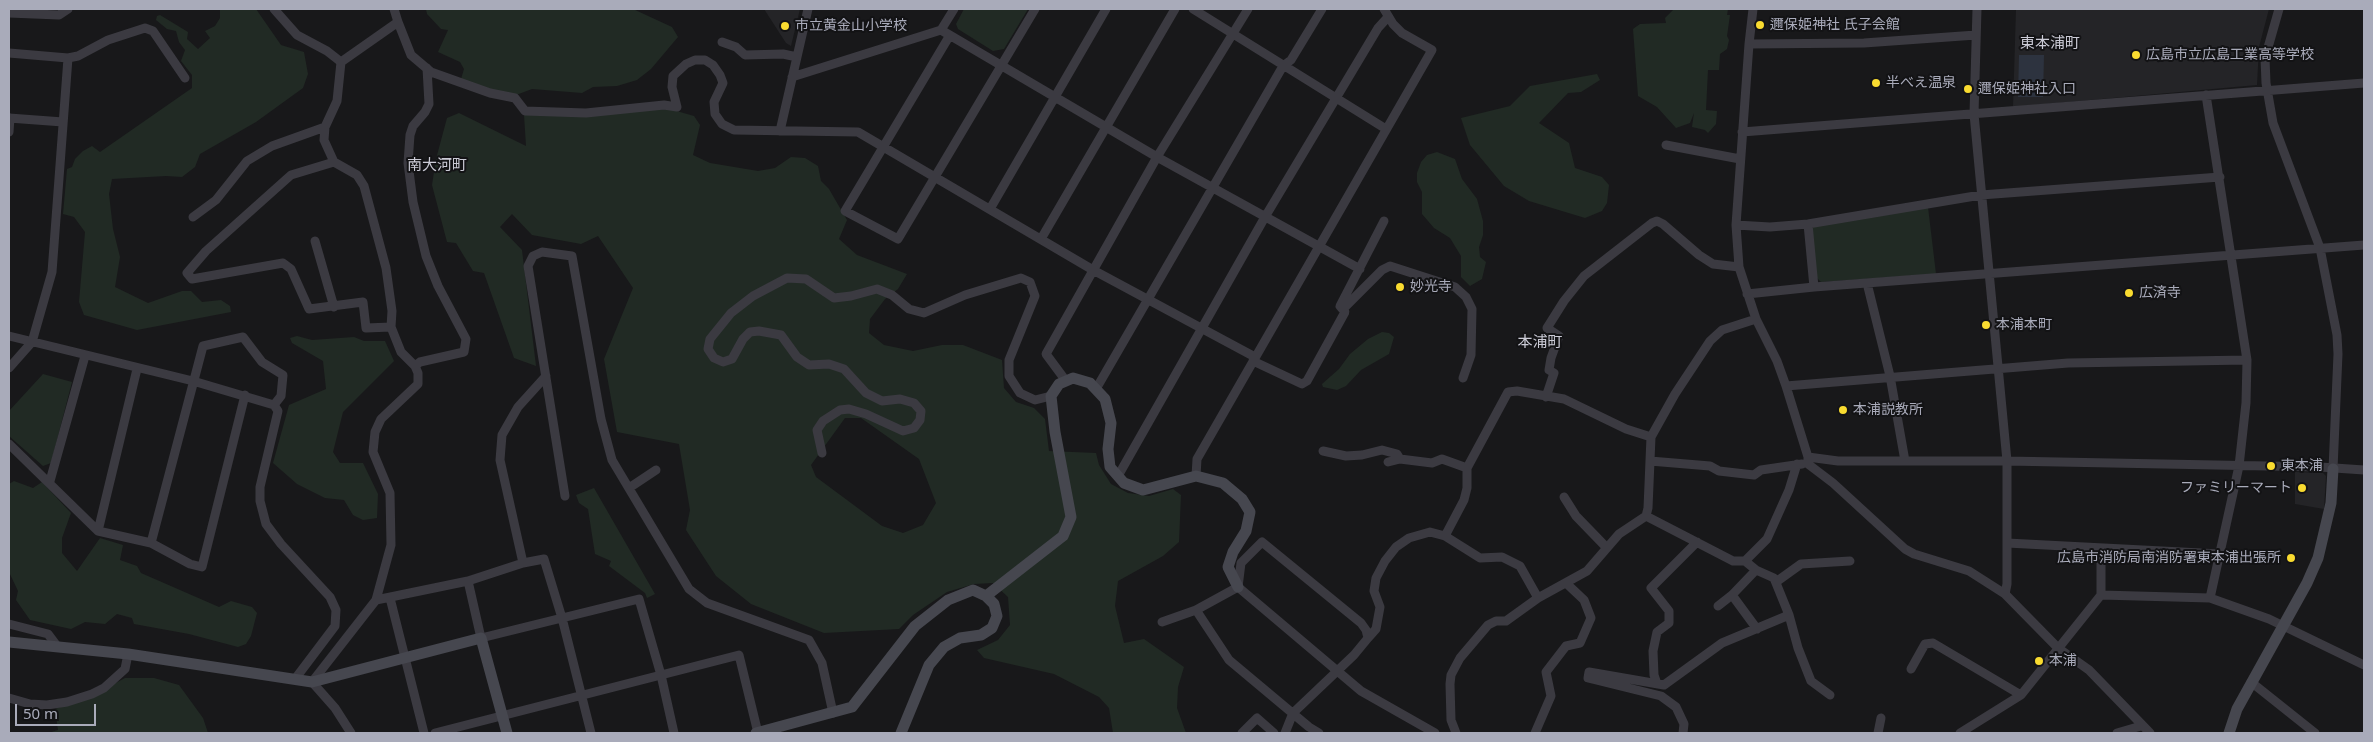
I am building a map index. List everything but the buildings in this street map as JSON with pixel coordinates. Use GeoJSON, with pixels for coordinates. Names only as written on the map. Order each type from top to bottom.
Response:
{"type":"FeatureCollection","features":[{"type":"Feature","properties":{"kind":"street"},"geometry":{"type":"LineString","coordinates":[[9,13],[59,15],[68,9]]}},
{"type":"Feature","properties":{"kind":"street"},"geometry":{"type":"LineString","coordinates":[[274,9],[297,35],[327,51],[341,62]]}},
{"type":"Feature","properties":{"kind":"street"},"geometry":{"type":"LineString","coordinates":[[394,9],[411,56],[427,68],[490,94],[515,98],[525,111],[586,113],[664,105],[677,107],[672,88],[673,76],[686,64],[695,60],[705,60],[713,65],[723,83],[714,102],[715,114],[722,124],[734,130],[858,132],[1093,270],[1302,384],[1307,381],[1345,312],[1340,306],[1384,221]]}},
{"type":"Feature","properties":{"kind":"street"},"geometry":{"type":"LineString","coordinates":[[780,131],[808,9]]}},
{"type":"Feature","properties":{"kind":"street"},"geometry":{"type":"LineString","coordinates":[[792,77],[941,30],[954,9]]}},
{"type":"Feature","properties":{"kind":"street"},"geometry":{"type":"LineString","coordinates":[[950,36],[845,211],[898,239],[1035,9]]}},
{"type":"Feature","properties":{"kind":"street"},"geometry":{"type":"LineString","coordinates":[[990,208],[1106,9]]}},
{"type":"Feature","properties":{"kind":"street"},"geometry":{"type":"LineString","coordinates":[[1041,239],[1175,9]]}},
{"type":"Feature","properties":{"kind":"street"},"geometry":{"type":"LineString","coordinates":[[1193,9],[1386,129]]}},
{"type":"Feature","properties":{"kind":"street"},"geometry":{"type":"LineString","coordinates":[[1066,381],[1046,354],[1157,157],[1248,9]]}},
{"type":"Feature","properties":{"kind":"street"},"geometry":{"type":"LineString","coordinates":[[1096,389],[1283,66],[1291,60],[1322,9]]}},
{"type":"Feature","properties":{"kind":"street"},"geometry":{"type":"LineString","coordinates":[[1753,9],[1736,225],[1739,267],[1756,319],[1777,361],[1786,386],[1808,460],[1905,549],[1914,554],[1969,571],[2005,594],[2058,648],[2089,670],[2150,733]]}},
{"type":"Feature","properties":{"kind":"street"},"geometry":{"type":"LineString","coordinates":[[1977,9],[1974,114],[2008,461],[2005,594]]}},
{"type":"Feature","properties":{"kind":"street"},"geometry":{"type":"LineString","coordinates":[[2229,733],[2237,709],[2251,682],[2307,583],[2318,558],[2331,503],[2338,354],[2320,248],[2273,123],[2267,90],[2265,58],[2279,9]]}},
{"type":"Feature","properties":{"kind":"street"},"geometry":{"type":"LineString","coordinates":[[1118,476],[1265,217],[1386,13],[1402,33],[1432,50],[1197,458],[1196,476]]}},
{"type":"Feature","properties":{"kind":"street"},"geometry":{"type":"LineString","coordinates":[[312,682],[376,600],[391,545],[390,493],[373,452],[375,432],[381,419],[418,384],[418,373],[415,366],[401,352],[391,327],[392,311],[386,268],[364,186],[356,175],[334,162],[324,140],[325,127],[337,101],[341,62],[398,22]]}},
{"type":"Feature","properties":{"kind":"street"},"geometry":{"type":"LineString","coordinates":[[9,53],[68,58],[78,56],[108,40],[145,28],[153,32],[185,78]]}},
{"type":"Feature","properties":{"kind":"street"},"geometry":{"type":"LineString","coordinates":[[941,30],[1157,157],[1360,269]]}},
{"type":"Feature","properties":{"kind":"street"},"geometry":{"type":"LineString","coordinates":[[1749,44],[1864,43],[1976,35]]}},
{"type":"Feature","properties":{"kind":"street"},"geometry":{"type":"LineString","coordinates":[[722,42],[736,47],[745,55],[783,54],[797,57]]}},
{"type":"Feature","properties":{"kind":"street"},"geometry":{"type":"LineString","coordinates":[[9,368],[32,342],[52,272],[68,58]]}},
{"type":"Feature","properties":{"kind":"street"},"geometry":{"type":"LineString","coordinates":[[415,366],[420,362],[464,352],[466,339],[435,279],[426,256],[413,202],[408,163],[410,135],[413,126],[429,104],[427,68]]}},
{"type":"Feature","properties":{"kind":"street"},"geometry":{"type":"LineString","coordinates":[[1742,132],[2364,83]]}},
{"type":"Feature","properties":{"kind":"street"},"geometry":{"type":"LineString","coordinates":[[2206,95],[2247,360],[2246,404],[2238,466],[2210,598]]}},
{"type":"Feature","properties":{"kind":"street"},"geometry":{"type":"LineString","coordinates":[[9,132],[9,118],[63,122]]}},
{"type":"Feature","properties":{"kind":"street"},"geometry":{"type":"LineString","coordinates":[[193,217],[216,200],[247,161],[272,146],[325,127]]}},
{"type":"Feature","properties":{"kind":"street"},"geometry":{"type":"LineString","coordinates":[[1666,145],[1740,159]]}},
{"type":"Feature","properties":{"kind":"street"},"geometry":{"type":"LineString","coordinates":[[334,162],[291,175],[206,251],[187,273],[192,279],[283,263],[291,269],[309,309],[363,302],[366,328],[391,327]]}},
{"type":"Feature","properties":{"kind":"street"},"geometry":{"type":"LineString","coordinates":[[1736,225],[1770,227],[1808,224],[1981,195],[2220,177]]}},
{"type":"Feature","properties":{"kind":"street"},"geometry":{"type":"LineString","coordinates":[[1546,397],[1554,373],[1550,370],[1551,358],[1559,336],[1547,328],[1564,301],[1584,276],[1652,223],[1657,221],[1663,224],[1699,255],[1713,264],[1739,267]]}},
{"type":"Feature","properties":{"kind":"street"},"geometry":{"type":"LineString","coordinates":[[1808,224],[1814,287]]}},
{"type":"Feature","properties":{"kind":"street"},"geometry":{"type":"LineString","coordinates":[[315,241],[334,307]]}},
{"type":"Feature","properties":{"kind":"street"},"geometry":{"type":"LineString","coordinates":[[1747,294],[1814,287],[2364,245]]}},
{"type":"Feature","properties":{"kind":"street"},"geometry":{"type":"LineString","coordinates":[[565,496],[528,266],[533,256],[542,252],[572,256],[601,419],[612,460],[689,589],[707,603],[809,640],[822,663],[833,714]]}},
{"type":"Feature","properties":{"kind":"street"},"geometry":{"type":"LineString","coordinates":[[1342,309],[1382,270],[1390,266],[1455,288],[1466,297],[1472,309],[1471,355],[1463,378]]}},
{"type":"Feature","properties":{"kind":"street"},"geometry":{"type":"LineString","coordinates":[[822,453],[817,430],[823,421],[840,410],[849,409],[866,414],[903,431],[914,428],[920,420],[920,411],[914,403],[900,399],[882,401],[866,393],[844,369],[829,364],[809,365],[797,357],[789,343],[781,336],[759,331],[750,332],[743,339],[732,359],[723,362],[714,358],[708,349],[710,339],[731,313],[753,296],[787,278],[806,279],[834,298],[851,296],[877,289],[892,295],[909,308],[924,313],[965,295],[1020,278],[1030,282],[1035,296],[1010,360],[1009,376],[1020,393],[1035,400],[1051,396]]}},
{"type":"Feature","properties":{"kind":"street"},"geometry":{"type":"LineString","coordinates":[[1866,283],[1890,376],[1905,460]]}},
{"type":"Feature","properties":{"kind":"street"},"geometry":{"type":"LineString","coordinates":[[1646,516],[1651,436],[1675,394],[1710,341],[1722,330],[1756,319]]}},
{"type":"Feature","properties":{"kind":"street"},"geometry":{"type":"LineString","coordinates":[[9,336],[137,369],[193,381],[274,405],[278,411],[260,487],[260,501],[266,524],[281,544],[330,597],[336,610],[336,626],[295,679]]}},
{"type":"Feature","properties":{"kind":"street"},"geometry":{"type":"LineString","coordinates":[[152,543],[203,346],[243,336],[262,362],[283,375],[281,396],[274,405]]}},
{"type":"Feature","properties":{"kind":"street"},"geometry":{"type":"LineString","coordinates":[[50,481],[85,356]]}},
{"type":"Feature","properties":{"kind":"street"},"geometry":{"type":"LineString","coordinates":[[1786,386],[1890,376],[2068,363],[2247,360]]}},
{"type":"Feature","properties":{"kind":"street"},"geometry":{"type":"LineString","coordinates":[[98,531],[137,369]]}},
{"type":"Feature","properties":{"kind":"street"},"geometry":{"type":"LineString","coordinates":[[523,563],[500,460],[502,435],[518,407],[546,376]]}},
{"type":"Feature","properties":{"kind":"street"},"geometry":{"type":"LineString","coordinates":[[986,596],[1063,536],[1071,517],[1055,432],[1051,396],[1059,384],[1073,378],[1090,383],[1105,398],[1111,423],[1108,449],[1110,467],[1118,476],[1124,482],[1143,490],[1196,476],[1223,483],[1242,499],[1250,512],[1246,531],[1233,552],[1228,567],[1238,587],[1361,691],[1435,733]]}},
{"type":"Feature","properties":{"kind":"street"},"geometry":{"type":"LineString","coordinates":[[1445,536],[1464,500],[1467,488],[1466,468],[1479,448],[1503,398],[1508,392],[1517,391],[1564,400],[1626,429],[1651,436]]}},
{"type":"Feature","properties":{"kind":"street"},"geometry":{"type":"LineString","coordinates":[[9,444],[50,481],[98,531],[152,543],[190,564],[202,567],[245,395]]}},
{"type":"Feature","properties":{"kind":"street"},"geometry":{"type":"LineString","coordinates":[[1323,450],[1346,456],[1362,455],[1382,450],[1397,454],[1400,459]]}},
{"type":"Feature","properties":{"kind":"street"},"geometry":{"type":"LineString","coordinates":[[1388,462],[1400,459],[1432,462],[1442,459],[1466,468]]}},
{"type":"Feature","properties":{"kind":"street"},"geometry":{"type":"LineString","coordinates":[[1650,460],[1710,466],[1719,470],[1754,475],[1761,470],[1797,464],[1808,460],[2008,461],[2364,470]]}},
{"type":"Feature","properties":{"kind":"street"},"geometry":{"type":"LineString","coordinates":[[1745,561],[1766,539],[1789,490],[1797,464]]}},
{"type":"Feature","properties":{"kind":"street"},"geometry":{"type":"LineString","coordinates":[[629,488],[656,470]]}},
{"type":"Feature","properties":{"kind":"street"},"geometry":{"type":"LineString","coordinates":[[1564,497],[1576,516],[1606,547]]}},
{"type":"Feature","properties":{"kind":"street"},"geometry":{"type":"LineString","coordinates":[[1646,516],[1733,561],[1745,561],[1756,570],[1774,578],[1789,615],[1798,648],[1811,681],[1830,695]]}},
{"type":"Feature","properties":{"kind":"street"},"geometry":{"type":"LineString","coordinates":[[1456,733],[1451,720],[1451,675],[1460,658],[1488,625],[1496,621],[1506,621],[1538,598],[1587,571],[1619,534],[1646,516]]}},
{"type":"Feature","properties":{"kind":"street"},"geometry":{"type":"LineString","coordinates":[[1285,733],[1293,713],[1338,672],[1376,629],[1380,607],[1374,591],[1376,578],[1385,561],[1396,547],[1409,538],[1430,532],[1445,536],[1480,558],[1502,557],[1520,566],[1538,598]]}},
{"type":"Feature","properties":{"kind":"street"},"geometry":{"type":"LineString","coordinates":[[1238,587],[1241,563],[1262,542],[1361,623],[1366,630],[1368,638]]}},
{"type":"Feature","properties":{"kind":"street"},"geometry":{"type":"LineString","coordinates":[[1657,684],[1654,675],[1653,651],[1657,632],[1669,623],[1669,611],[1651,588],[1697,542]]}},
{"type":"Feature","properties":{"kind":"street"},"geometry":{"type":"LineString","coordinates":[[2007,543],[2220,554]]}},
{"type":"Feature","properties":{"kind":"street"},"geometry":{"type":"LineString","coordinates":[[1960,733],[2021,695],[2101,595],[2101,548]]}},
{"type":"Feature","properties":{"kind":"street"},"geometry":{"type":"LineString","coordinates":[[376,600],[468,581],[523,563],[544,559],[562,618],[591,733]]}},
{"type":"Feature","properties":{"kind":"street"},"geometry":{"type":"LineString","coordinates":[[1776,582],[1801,564],[1850,561]]}},
{"type":"Feature","properties":{"kind":"street"},"geometry":{"type":"LineString","coordinates":[[1718,606],[1732,595],[1756,570]]}},
{"type":"Feature","properties":{"kind":"street"},"geometry":{"type":"LineString","coordinates":[[468,581],[507,733]]}},
{"type":"Feature","properties":{"kind":"street"},"geometry":{"type":"LineString","coordinates":[[1536,733],[1551,696],[1546,672],[1566,646],[1580,642],[1591,618],[1584,600],[1566,582]]}},
{"type":"Feature","properties":{"kind":"street"},"geometry":{"type":"LineString","coordinates":[[1162,622],[1196,610],[1238,587]]}},
{"type":"Feature","properties":{"kind":"street"},"geometry":{"type":"LineString","coordinates":[[435,733],[739,655],[757,733],[833,714],[852,706],[867,690],[893,651],[915,626],[948,600],[973,590],[986,596],[994,604],[997,616],[992,628],[982,635],[960,638],[944,647],[929,665],[901,733]]}},
{"type":"Feature","properties":{"kind":"street"},"geometry":{"type":"LineString","coordinates":[[1732,595],[1757,629]]}},
{"type":"Feature","properties":{"kind":"street"},"geometry":{"type":"LineString","coordinates":[[2101,595],[2210,598],[2283,626],[2364,665]]}},
{"type":"Feature","properties":{"kind":"street"},"geometry":{"type":"LineString","coordinates":[[390,598],[424,733]]}},
{"type":"Feature","properties":{"kind":"street"},"geometry":{"type":"LineString","coordinates":[[9,642],[128,654],[312,682],[639,599],[661,675],[674,733]]}},
{"type":"Feature","properties":{"kind":"street"},"geometry":{"type":"LineString","coordinates":[[1196,610],[1229,660],[1319,733]]}},
{"type":"Feature","properties":{"kind":"street"},"geometry":{"type":"LineString","coordinates":[[1683,733],[1684,724],[1676,708],[1661,696],[1588,678],[1588,672],[1664,686],[1722,643],[1789,615]]}},
{"type":"Feature","properties":{"kind":"street"},"geometry":{"type":"LineString","coordinates":[[9,624],[48,634],[57,646]]}},
{"type":"Feature","properties":{"kind":"street"},"geometry":{"type":"LineString","coordinates":[[1912,669],[1925,644],[1933,643],[2021,695]]}},
{"type":"Feature","properties":{"kind":"street"},"geometry":{"type":"LineString","coordinates":[[9,698],[30,704],[47,705],[67,702],[92,694],[104,688],[125,669],[128,654]]}},
{"type":"Feature","properties":{"kind":"street"},"geometry":{"type":"LineString","coordinates":[[312,682],[335,708],[351,733]]}},
{"type":"Feature","properties":{"kind":"street"},"geometry":{"type":"LineString","coordinates":[[2251,682],[2315,733]]}},
{"type":"Feature","properties":{"kind":"street"},"geometry":{"type":"LineString","coordinates":[[1242,733],[1256,718],[1274,733]]}},
{"type":"Feature","properties":{"kind":"street"},"geometry":{"type":"LineString","coordinates":[[1878,733],[1881,718]]}},
{"type":"Feature","properties":{"kind":"street"},"geometry":{"type":"LineString","coordinates":[[2117,733],[2142,726]]}},
{"type":"Feature","properties":{"kind":"shaded area"},"geometry":{"type":"Polygon","coordinates":[[[220,9],[256,9],[281,45],[304,52],[308,74],[303,88],[256,122],[200,154],[195,167],[182,177],[112,179],[109,194],[113,229],[120,257],[115,287],[148,303],[182,291],[191,291],[202,302],[221,300],[230,306],[231,312],[137,330],[84,315],[79,302],[85,232],[74,217],[63,214],[67,169],[72,167],[75,159],[83,151],[92,146],[100,152],[192,88],[192,75],[181,61],[185,50],[179,42],[176,31],[167,29],[156,20],[157,16],[160,15],[188,32],[187,39],[198,49],[210,38],[205,31],[215,26],[220,18],[220,9]]]}},
{"type":"Feature","properties":{"kind":"shaded area"},"geometry":{"type":"Polygon","coordinates":[[[426,9],[633,9],[672,27],[678,37],[651,69],[637,80],[617,86],[593,87],[582,93],[532,89],[516,95],[491,91],[461,79],[464,69],[460,62],[438,52],[448,30],[441,29],[427,14],[426,9]]]}},
{"type":"Feature","properties":{"kind":"shaded area","name":"市立黄金山小学校"},"geometry":{"type":"Polygon","coordinates":[[[764,9],[800,9],[791,46],[786,43],[764,9]]]}},
{"type":"Feature","properties":{"kind":"shaded area"},"geometry":{"type":"Polygon","coordinates":[[[964,9],[1028,9],[1004,49],[993,51],[958,29],[956,24],[964,9]]]}},
{"type":"Feature","properties":{"kind":"shaded area"},"geometry":{"type":"Polygon","coordinates":[[[1674,9],[1728,9],[1727,15],[1730,15],[1727,36],[1729,40],[1727,49],[1720,54],[1719,70],[1708,70],[1706,110],[1717,111],[1716,124],[1708,133],[1705,130],[1692,127],[1694,113],[1690,123],[1676,128],[1657,107],[1638,96],[1633,29],[1640,24],[1666,23],[1665,18],[1674,9]]]}},
{"type":"Feature","properties":{"kind":"shaded area","name":"広島市立広島工業高等学校"},"geometry":{"type":"Polygon","coordinates":[[[2016,9],[2269,9],[2259,47],[2257,85],[2013,107],[2016,9]]]}},
{"type":"Feature","properties":{"kind":"shaded area"},"geometry":{"type":"Polygon","coordinates":[[[1597,74],[1600,80],[1581,92],[1568,93],[1539,123],[1569,143],[1575,168],[1602,177],[1609,185],[1607,203],[1602,211],[1585,218],[1529,201],[1504,186],[1470,145],[1461,118],[1510,106],[1530,86],[1597,74]]]}},
{"type":"Feature","properties":{"kind":"shaded area"},"geometry":{"type":"Polygon","coordinates":[[[666,108],[694,116],[700,125],[693,155],[710,163],[758,171],[775,168],[791,157],[805,158],[818,166],[821,181],[829,189],[847,220],[839,239],[857,255],[907,274],[898,289],[885,299],[870,319],[869,333],[884,345],[913,351],[942,345],[963,345],[1002,360],[1004,388],[1016,402],[1034,408],[1045,419],[1049,451],[1096,453],[1099,465],[1111,484],[1128,493],[1149,496],[1173,489],[1181,495],[1179,542],[1163,556],[1118,581],[1115,606],[1124,643],[1144,639],[1184,667],[1178,687],[1177,708],[1186,733],[1113,733],[1109,708],[1099,697],[1054,674],[984,658],[977,650],[998,640],[1010,625],[1008,597],[993,583],[974,584],[947,592],[913,615],[899,629],[824,633],[751,604],[716,576],[686,530],[690,510],[679,444],[617,432],[604,359],[633,288],[598,236],[581,244],[532,235],[512,214],[500,227],[522,250],[536,366],[514,358],[484,273],[473,271],[456,243],[447,242],[432,185],[436,159],[447,118],[459,113],[526,146],[524,115],[666,108]],[[845,418],[811,465],[816,477],[882,526],[903,533],[923,525],[936,503],[919,459],[861,418],[845,418]]]}},
{"type":"Feature","properties":{"kind":"shaded area"},"geometry":{"type":"Polygon","coordinates":[[[1437,152],[1455,159],[1462,179],[1477,199],[1483,221],[1483,235],[1479,247],[1480,257],[1486,262],[1482,279],[1470,286],[1461,277],[1461,256],[1450,238],[1434,228],[1422,214],[1422,192],[1417,182],[1417,173],[1421,162],[1427,155],[1437,152]]]}},
{"type":"Feature","properties":{"kind":"shaded area"},"geometry":{"type":"Polygon","coordinates":[[[1928,207],[1936,274],[1821,282],[1817,278],[1812,229],[1815,225],[1928,207]]]}},
{"type":"Feature","properties":{"kind":"shaded area"},"geometry":{"type":"Polygon","coordinates":[[[1382,332],[1389,333],[1394,337],[1389,354],[1361,370],[1346,386],[1337,390],[1323,387],[1322,384],[1339,369],[1350,354],[1368,339],[1382,332]]]}},
{"type":"Feature","properties":{"kind":"shaded area"},"geometry":{"type":"Polygon","coordinates":[[[297,336],[312,340],[354,337],[364,341],[385,341],[394,361],[343,412],[333,452],[340,463],[363,463],[378,494],[377,518],[363,520],[353,515],[344,500],[325,498],[297,484],[273,463],[289,405],[326,389],[323,361],[292,343],[290,338],[297,336]]]}},
{"type":"Feature","properties":{"kind":"shaded area"},"geometry":{"type":"Polygon","coordinates":[[[43,374],[72,382],[51,463],[43,466],[9,436],[9,411],[43,374]]]}},
{"type":"Feature","properties":{"kind":"shaded area"},"geometry":{"type":"Polygon","coordinates":[[[2295,472],[2323,473],[2326,476],[2324,509],[2295,504],[2295,472]]]}},
{"type":"Feature","properties":{"kind":"shaded area"},"geometry":{"type":"Polygon","coordinates":[[[14,481],[33,488],[42,482],[71,513],[62,538],[62,553],[77,571],[100,538],[123,545],[120,560],[137,566],[141,573],[219,607],[231,601],[252,607],[257,613],[251,636],[246,644],[238,647],[189,634],[134,624],[132,618],[117,614],[105,624],[85,622],[71,629],[30,620],[16,600],[18,591],[9,572],[9,484],[14,481]]]}},
{"type":"Feature","properties":{"kind":"shaded area"},"geometry":{"type":"Polygon","coordinates":[[[594,488],[655,594],[647,598],[645,593],[609,566],[611,561],[595,554],[588,509],[579,503],[576,495],[594,488]]]}},
{"type":"Feature","properties":{"kind":"shaded area"},"geometry":{"type":"Polygon","coordinates":[[[125,678],[154,678],[179,685],[203,718],[208,733],[48,733],[58,730],[55,709],[93,695],[125,678]]]}},
{"type":"Feature","properties":{"kind":"water"},"geometry":{"type":"Polygon","coordinates":[[[2019,55],[2044,55],[2043,97],[2018,97],[2019,55]]]}},
{"type":"Feature","properties":{"kind":"place","name":"邇保姫神社 氏子会館"},"geometry":{"type":"Point","coordinates":[1760,25]}},
{"type":"Feature","properties":{"kind":"place","name":"市立黄金山小学校"},"geometry":{"type":"Point","coordinates":[785,26]}},
{"type":"Feature","properties":{"kind":"place","name":"広島市立広島工業高等学校"},"geometry":{"type":"Point","coordinates":[2136,55]}},
{"type":"Feature","properties":{"kind":"place","name":"半べえ温泉"},"geometry":{"type":"Point","coordinates":[1876,83]}},
{"type":"Feature","properties":{"kind":"place","name":"邇保姫神社入口"},"geometry":{"type":"Point","coordinates":[1968,89]}},
{"type":"Feature","properties":{"kind":"place","name":"妙光寺"},"geometry":{"type":"Point","coordinates":[1400,287]}},
{"type":"Feature","properties":{"kind":"place","name":"広済寺"},"geometry":{"type":"Point","coordinates":[2129,293]}},
{"type":"Feature","properties":{"kind":"place","name":"本浦本町"},"geometry":{"type":"Point","coordinates":[1986,325]}},
{"type":"Feature","properties":{"kind":"place","name":"本浦説教所"},"geometry":{"type":"Point","coordinates":[1843,410]}},
{"type":"Feature","properties":{"kind":"place","name":"東本浦"},"geometry":{"type":"Point","coordinates":[2271,466]}},
{"type":"Feature","properties":{"kind":"place","name":"ファミリーマート"},"geometry":{"type":"Point","coordinates":[2302,488]}},
{"type":"Feature","properties":{"kind":"place","name":"広島市消防局南消防署東本浦出張所"},"geometry":{"type":"Point","coordinates":[2291,558]}},
{"type":"Feature","properties":{"kind":"place","name":"本浦"},"geometry":{"type":"Point","coordinates":[2039,661]}},
{"type":"Feature","properties":{"kind":"district","name":"東本浦町"},"geometry":{"type":"Point","coordinates":[2050,44]}},
{"type":"Feature","properties":{"kind":"district","name":"南大河町"},"geometry":{"type":"Point","coordinates":[437,166]}},
{"type":"Feature","properties":{"kind":"district","name":"本浦町"},"geometry":{"type":"Point","coordinates":[1540,343]}}]}
